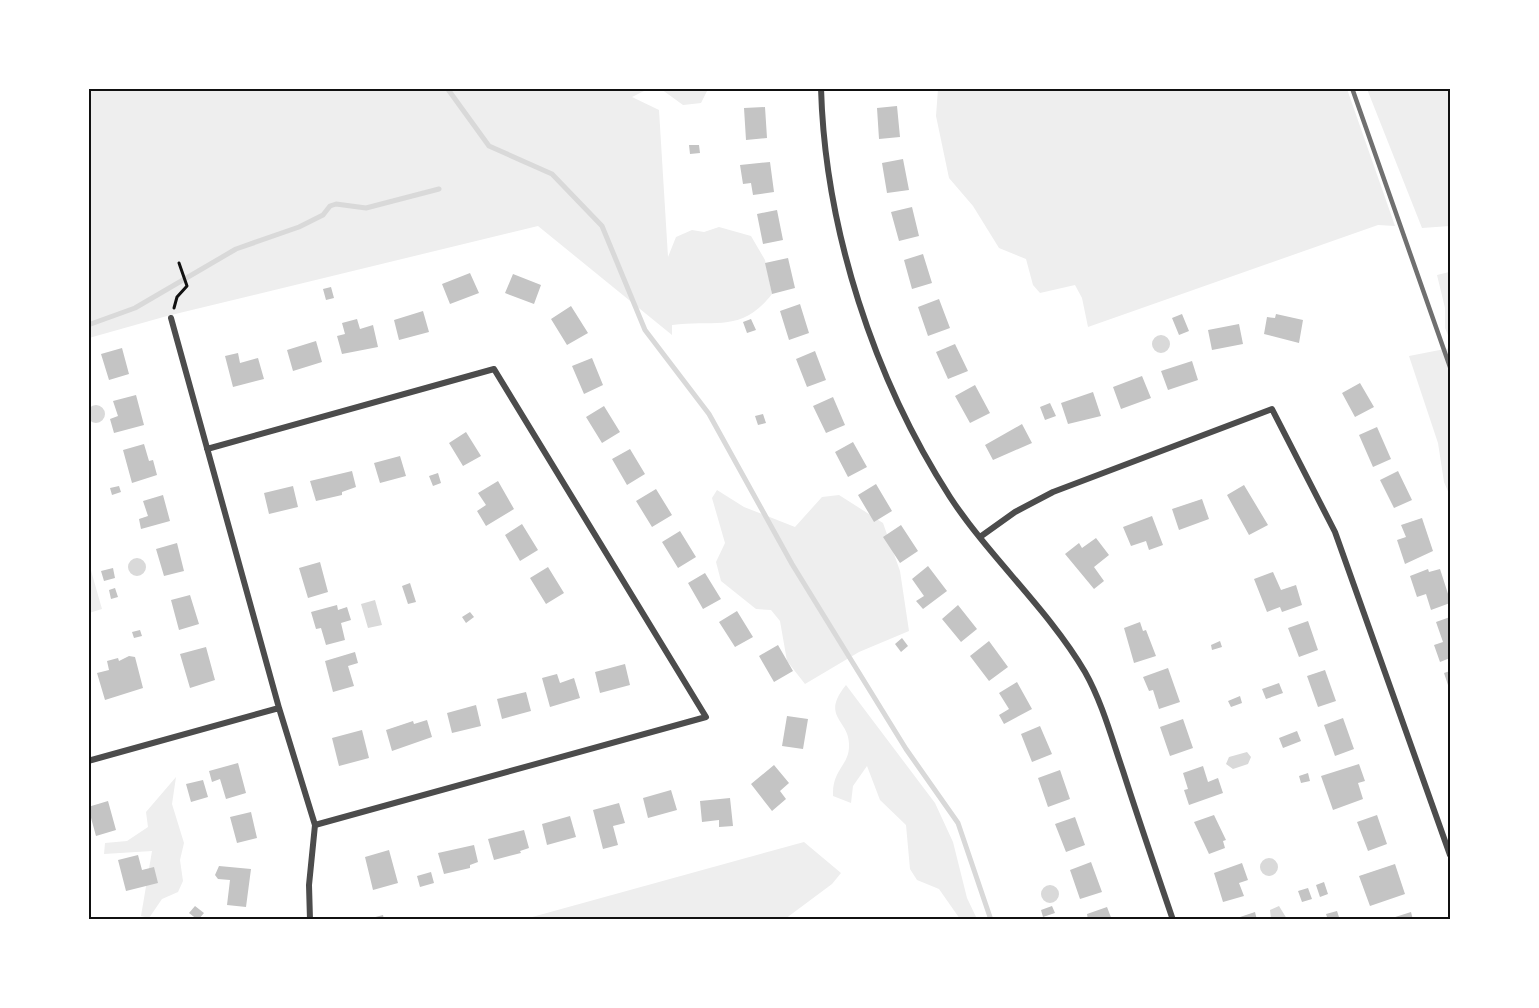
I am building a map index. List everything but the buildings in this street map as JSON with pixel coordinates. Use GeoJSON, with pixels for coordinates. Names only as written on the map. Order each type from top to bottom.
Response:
{"type":"FeatureCollection","features":[{"type":"Feature","properties":{"kind":"street"},"geometry":{"type":"LineString","coordinates":[[821,88],[822,134],[850,277],[892,388],[917,441],[951,498],[1060,636],[1086,674],[1110,735],[1173,920]]}},
{"type":"Feature","properties":{"kind":"street"},"geometry":{"type":"LineString","coordinates":[[171,318],[279,708],[315,825],[309,885],[310,920]]}},
{"type":"Feature","properties":{"kind":"street"},"geometry":{"type":"LineString","coordinates":[[207,449],[494,369],[706,717],[315,825]]}},
{"type":"Feature","properties":{"kind":"street"},"geometry":{"type":"LineString","coordinates":[[980,537],[1015,512],[1053,492],[1272,409],[1335,532],[1450,855]]}},
{"type":"Feature","properties":{"kind":"street"},"geometry":{"type":"LineString","coordinates":[[88,761],[279,708]]}},
{"type":"Feature","properties":{"kind":"path"},"geometry":{"type":"LineString","coordinates":[[171,318],[177,297],[187,286],[178,263]]}},
{"type":"Feature","properties":{"kind":"shaded area"},"geometry":{"type":"Polygon","coordinates":[[[89,89],[648,89],[632,97],[659,110],[668,257],[676,237],[692,230],[704,232],[719,227],[751,236],[765,260],[772,294],[761,307],[738,320],[672,325],[672,335],[538,226],[167,316],[89,338],[89,89]]]}},
{"type":"Feature","properties":{"kind":"shaded area"},"geometry":{"type":"Polygon","coordinates":[[[661,89],[708,89],[701,103],[683,105],[661,89]]]}},
{"type":"Feature","properties":{"kind":"shaded area"},"geometry":{"type":"Polygon","coordinates":[[[938,89],[1347,89],[1395,226],[1378,225],[1088,327],[1082,298],[1075,285],[1040,293],[1033,285],[1026,259],[999,248],[973,206],[949,178],[936,116],[938,89]]]}},
{"type":"Feature","properties":{"kind":"shaded area"},"geometry":{"type":"Polygon","coordinates":[[[1367,89],[1450,89],[1450,226],[1422,228],[1367,89]]]}},
{"type":"Feature","properties":{"kind":"shaded area"},"geometry":{"type":"Polygon","coordinates":[[[1449,272],[1450,340],[1445,328],[1445,308],[1437,275],[1449,272]]]}},
{"type":"Feature","properties":{"kind":"shaded area"},"geometry":{"type":"Polygon","coordinates":[[[1161,335],[1167,338],[1170,344],[1167,350],[1161,353],[1155,350],[1152,344],[1155,338],[1161,335]]]}},
{"type":"Feature","properties":{"kind":"shaded area"},"geometry":{"type":"Polygon","coordinates":[[[1450,348],[1450,496],[1444,482],[1438,443],[1409,356],[1450,348]]]}},
{"type":"Feature","properties":{"kind":"shaded area"},"geometry":{"type":"Polygon","coordinates":[[[96,405],[102,408],[105,414],[102,420],[96,423],[90,420],[87,414],[90,408],[96,405]]]}},
{"type":"Feature","properties":{"kind":"shaded area"},"geometry":{"type":"Polygon","coordinates":[[[717,490],[744,507],[795,527],[822,497],[839,495],[883,523],[900,571],[909,631],[859,652],[805,684],[787,661],[780,621],[771,610],[756,609],[721,581],[716,562],[725,543],[712,498],[717,490]]]}},
{"type":"Feature","properties":{"kind":"shaded area"},"geometry":{"type":"Polygon","coordinates":[[[137,558],[143,561],[146,567],[143,573],[137,576],[131,573],[128,567],[131,561],[137,558]]]}},
{"type":"Feature","properties":{"kind":"shaded area"},"geometry":{"type":"Polygon","coordinates":[[[88,560],[102,609],[89,613],[88,613],[88,560]]]}},
{"type":"Feature","properties":{"kind":"shaded area"},"geometry":{"type":"Polygon","coordinates":[[[375,600],[382,625],[368,628],[361,604],[375,600]]]}},
{"type":"Feature","properties":{"kind":"shaded area"},"geometry":{"type":"Polygon","coordinates":[[[846,685],[935,803],[953,842],[967,898],[977,919],[960,919],[939,889],[917,880],[910,869],[906,825],[880,800],[867,766],[853,786],[851,803],[833,796],[835,779],[849,751],[848,736],[836,711],[839,696],[846,685]]]}},
{"type":"Feature","properties":{"kind":"shaded area"},"geometry":{"type":"Polygon","coordinates":[[[1247,752],[1251,757],[1248,764],[1233,769],[1226,764],[1229,757],[1247,752]]]}},
{"type":"Feature","properties":{"kind":"shaded area"},"geometry":{"type":"Polygon","coordinates":[[[176,777],[172,804],[184,843],[180,860],[183,881],[178,892],[162,899],[149,918],[141,916],[152,851],[104,854],[105,843],[127,841],[148,827],[146,812],[176,777]]]}},
{"type":"Feature","properties":{"kind":"shaded area"},"geometry":{"type":"Polygon","coordinates":[[[804,842],[841,873],[832,884],[785,919],[525,919],[804,842]]]}},
{"type":"Feature","properties":{"kind":"shaded area"},"geometry":{"type":"Polygon","coordinates":[[[1265,858],[1273,858],[1278,863],[1276,874],[1265,876],[1260,871],[1260,863],[1265,858]]]}},
{"type":"Feature","properties":{"kind":"shaded area"},"geometry":{"type":"Polygon","coordinates":[[[1046,885],[1054,885],[1059,890],[1057,901],[1046,903],[1041,898],[1041,890],[1046,885]]]}},
{"type":"Feature","properties":{"kind":"shaded area"},"geometry":{"type":"Polygon","coordinates":[[[1279,906],[1287,919],[1271,919],[1270,910],[1279,906]]]}},
{"type":"Feature","properties":{"kind":"waterway"},"geometry":{"type":"LineString","coordinates":[[447,88],[489,146],[552,174],[602,226],[645,330],[709,414],[792,564],[906,749],[958,823],[991,920]]}},
{"type":"Feature","properties":{"kind":"waterway"},"geometry":{"type":"LineString","coordinates":[[88,325],[135,308],[236,249],[299,227],[323,215],[330,206],[336,204],[366,208],[439,189]]}},
{"type":"Feature","properties":{"kind":"railway"},"geometry":{"type":"LineString","coordinates":[[1352,88],[1450,367]]}}]}
